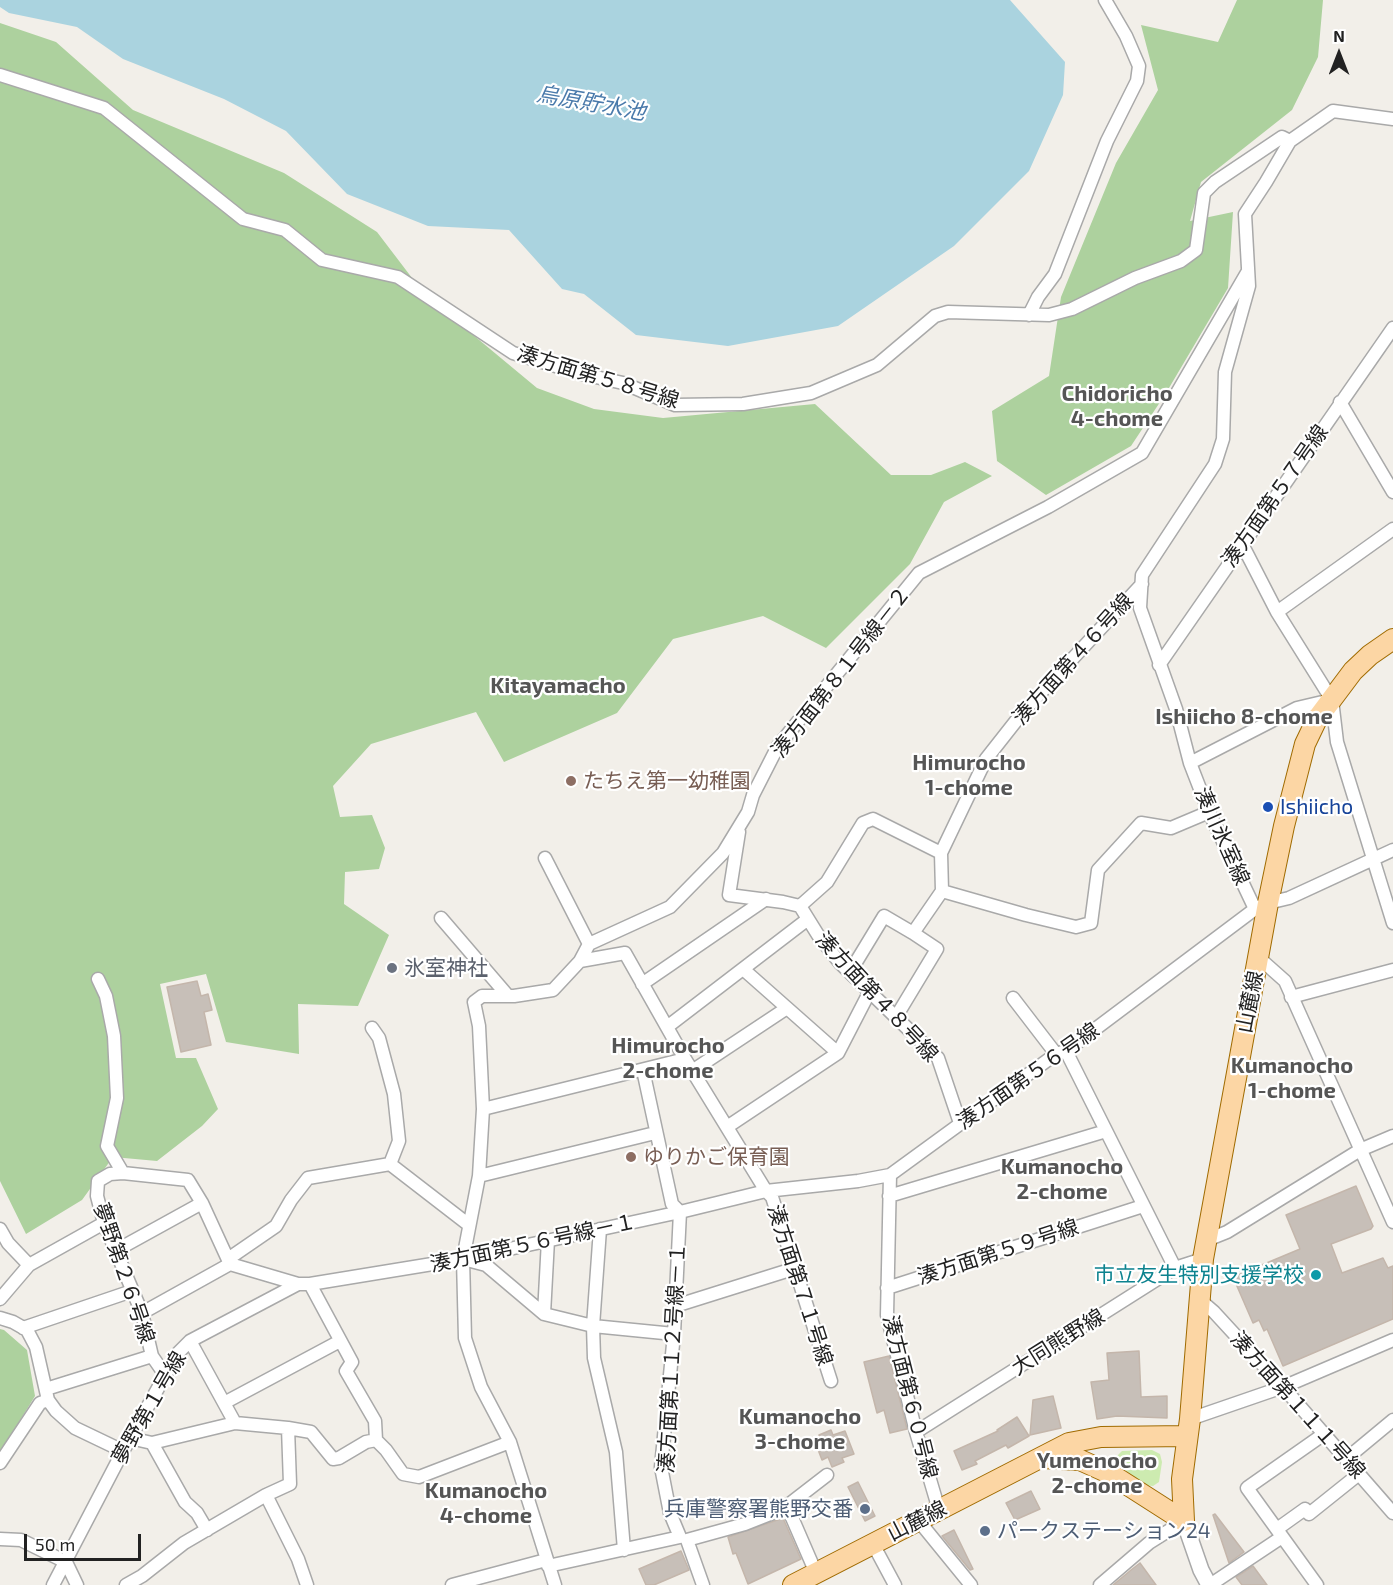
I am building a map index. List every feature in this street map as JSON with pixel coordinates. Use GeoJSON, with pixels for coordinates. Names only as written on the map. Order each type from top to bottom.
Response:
{"type":"FeatureCollection","features":[{"type":"Feature","properties":{"kind":"main road","name":"山麓線"},"geometry":{"type":"LineString","coordinates":[[1184,1521],[1182,1479],[1203,1259],[1258,957],[1262,906],[1305,744],[1317,719],[1353,671],[1370,655],[1393,639]]}},
{"type":"Feature","properties":{"kind":"main road","name":"山麓線"},"geometry":{"type":"LineString","coordinates":[[794,1585],[1069,1443],[1188,1427]]}},
{"type":"Feature","properties":{"kind":"main road"},"geometry":{"type":"LineString","coordinates":[[1040,1458],[1080,1460],[1109,1473],[1184,1521]]}},
{"type":"Feature","properties":{"kind":"street"},"geometry":{"type":"LineString","coordinates":[[1029,315],[1038,297],[1055,274],[1107,141],[1137,81],[1139,66],[1126,36],[1105,0]]}},
{"type":"Feature","properties":{"kind":"street","name":"湊方面第５８号線"},"geometry":{"type":"LineString","coordinates":[[0,75],[104,108],[243,219],[285,230],[322,260],[398,277],[513,353],[582,374],[623,383],[675,405],[743,404],[810,393],[877,365],[935,316],[948,312],[1049,315],[1072,309],[1135,278],[1181,261],[1196,250],[1204,193],[1215,182],[1281,137],[1290,141]]}},
{"type":"Feature","properties":{"kind":"street"},"geometry":{"type":"LineString","coordinates":[[1332,700],[1297,708],[1190,763],[1176,709],[1140,608],[1142,575],[1215,464],[1223,439],[1225,372],[1249,286],[1245,214],[1290,141],[1333,111],[1393,119]]}},
{"type":"Feature","properties":{"kind":"street","name":"湊方面第８１号線－２"},"geometry":{"type":"LineString","coordinates":[[589,944],[670,907],[723,853],[748,812],[753,795],[778,746],[919,573],[1048,507],[1142,453],[1248,271]]}},
{"type":"Feature","properties":{"kind":"street","name":"湊方面第５７号線"},"geometry":{"type":"LineString","coordinates":[[1159,665],[1393,328]]}},
{"type":"Feature","properties":{"kind":"street"},"geometry":{"type":"LineString","coordinates":[[1340,402],[1393,492]]}},
{"type":"Feature","properties":{"kind":"street"},"geometry":{"type":"LineString","coordinates":[[1276,612],[1393,529]]}},
{"type":"Feature","properties":{"kind":"street"},"geometry":{"type":"LineString","coordinates":[[1242,544],[1276,612],[1332,700],[1336,742],[1393,923]]}},
{"type":"Feature","properties":{"kind":"street","name":"湊方面第４６号線"},"geometry":{"type":"LineString","coordinates":[[942,891],[940,853],[986,759],[1023,712],[1142,584]]}},
{"type":"Feature","properties":{"kind":"street","name":"湊川氷室線"},"geometry":{"type":"LineString","coordinates":[[1190,763],[1209,812],[1262,906]]}},
{"type":"Feature","properties":{"kind":"street"},"geometry":{"type":"LineString","coordinates":[[913,933],[942,891],[1076,927],[1091,923],[1098,870],[1141,824],[1172,828],[1209,812]]}},
{"type":"Feature","properties":{"kind":"street"},"geometry":{"type":"LineString","coordinates":[[740,825],[729,895],[800,906],[828,882],[863,824],[873,819],[940,853]]}},
{"type":"Feature","properties":{"kind":"street"},"geometry":{"type":"LineString","coordinates":[[1262,906],[1289,898],[1393,850]]}},
{"type":"Feature","properties":{"kind":"street"},"geometry":{"type":"LineString","coordinates":[[545,858],[589,944],[580,961],[553,990],[508,996],[482,996],[474,1002],[479,1026],[483,1108],[478,1176],[463,1259],[465,1338],[481,1387],[510,1442],[555,1585]]}},
{"type":"Feature","properties":{"kind":"street"},"geometry":{"type":"LineString","coordinates":[[642,984],[766,899]]}},
{"type":"Feature","properties":{"kind":"street","name":"湊方面第４８号線"},"geometry":{"type":"LineString","coordinates":[[800,906],[818,935],[850,972],[938,1058],[960,1123]]}},
{"type":"Feature","properties":{"kind":"street","name":"湊方面第５６号線"},"geometry":{"type":"LineString","coordinates":[[766,1191],[858,1181],[890,1175],[1262,906]]}},
{"type":"Feature","properties":{"kind":"street"},"geometry":{"type":"LineString","coordinates":[[850,972],[884,916],[937,949],[896,1017]]}},
{"type":"Feature","properties":{"kind":"street"},"geometry":{"type":"LineString","coordinates":[[441,918],[508,996]]}},
{"type":"Feature","properties":{"kind":"street"},"geometry":{"type":"LineString","coordinates":[[667,1027],[808,919]]}},
{"type":"Feature","properties":{"kind":"street","name":"湊方面第７１号線"},"geometry":{"type":"LineString","coordinates":[[580,961],[625,953],[692,1071],[766,1191],[772,1197],[831,1381]]}},
{"type":"Feature","properties":{"kind":"street"},"geometry":{"type":"LineString","coordinates":[[1258,957],[1284,981],[1393,1222]]}},
{"type":"Feature","properties":{"kind":"street"},"geometry":{"type":"LineString","coordinates":[[743,969],[838,1053]]}},
{"type":"Feature","properties":{"kind":"street"},"geometry":{"type":"LineString","coordinates":[[1291,997],[1393,970]]}},
{"type":"Feature","properties":{"kind":"street"},"geometry":{"type":"LineString","coordinates":[[98,979],[106,996],[114,1047],[117,1098],[107,1146],[123,1173],[188,1180],[202,1203],[229,1262],[304,1284],[352,1362],[346,1371],[375,1422],[376,1440],[403,1473],[419,1477],[510,1442]]}},
{"type":"Feature","properties":{"kind":"street"},"geometry":{"type":"LineString","coordinates":[[726,1127],[838,1053],[870,991]]}},
{"type":"Feature","properties":{"kind":"street"},"geometry":{"type":"LineString","coordinates":[[1013,998],[1061,1053],[1106,1131],[1175,1268]]}},
{"type":"Feature","properties":{"kind":"street"},"geometry":{"type":"LineString","coordinates":[[692,1071],[787,1008]]}},
{"type":"Feature","properties":{"kind":"street"},"geometry":{"type":"LineString","coordinates":[[372,1028],[380,1038],[394,1094],[399,1141],[390,1164]]}},
{"type":"Feature","properties":{"kind":"street"},"geometry":{"type":"LineString","coordinates":[[483,1108],[685,1059]]}},
{"type":"Feature","properties":{"kind":"street"},"geometry":{"type":"LineString","coordinates":[[643,1070],[672,1204],[680,1212]]}},
{"type":"Feature","properties":{"kind":"street"},"geometry":{"type":"LineString","coordinates":[[889,1196],[1106,1131]]}},
{"type":"Feature","properties":{"kind":"street"},"geometry":{"type":"LineString","coordinates":[[478,1176],[655,1133]]}},
{"type":"Feature","properties":{"kind":"street"},"geometry":{"type":"LineString","coordinates":[[1207,1240],[1227,1232],[1360,1150],[1393,1136]]}},
{"type":"Feature","properties":{"kind":"street"},"geometry":{"type":"LineString","coordinates":[[142,1313],[229,1262],[276,1226],[291,1200],[308,1178],[390,1164],[469,1225]]}},
{"type":"Feature","properties":{"kind":"street","name":"夢野第２６号線"},"geometry":{"type":"LineString","coordinates":[[123,1173],[110,1174],[98,1181],[97,1196],[104,1223],[142,1313],[152,1356],[161,1369],[167,1372]]}},
{"type":"Feature","properties":{"kind":"street","name":"湊方面第６０号線"},"geometry":{"type":"LineString","coordinates":[[890,1175],[887,1315],[916,1432],[939,1510]]}},
{"type":"Feature","properties":{"kind":"street","name":"湊方面第５６号線－１"},"geometry":{"type":"LineString","coordinates":[[304,1284],[463,1259],[766,1191]]}},
{"type":"Feature","properties":{"kind":"street"},"geometry":{"type":"LineString","coordinates":[[115,1251],[202,1203]]}},
{"type":"Feature","properties":{"kind":"street","name":"湊方面第５９号線"},"geometry":{"type":"LineString","coordinates":[[887,1287],[1143,1206]]}},
{"type":"Feature","properties":{"kind":"street","name":"湊方面第１１２号線－１"},"geometry":{"type":"LineString","coordinates":[[680,1212],[674,1334],[661,1467],[670,1513],[684,1539],[703,1585]]}},
{"type":"Feature","properties":{"kind":"street"},"geometry":{"type":"LineString","coordinates":[[0,1299],[29,1265],[104,1223]]}},
{"type":"Feature","properties":{"kind":"street"},"geometry":{"type":"LineString","coordinates":[[0,1229],[8,1242],[29,1265]]}},
{"type":"Feature","properties":{"kind":"street"},"geometry":{"type":"LineString","coordinates":[[600,1229],[593,1326],[594,1358],[616,1452],[624,1550]]}},
{"type":"Feature","properties":{"kind":"street"},"geometry":{"type":"LineString","coordinates":[[544,1314],[548,1240]]}},
{"type":"Feature","properties":{"kind":"street"},"geometry":{"type":"LineString","coordinates":[[463,1259],[486,1265],[544,1314],[593,1326],[674,1334]]}},
{"type":"Feature","properties":{"kind":"street","name":"大同熊野線"},"geometry":{"type":"LineString","coordinates":[[916,1432],[1175,1268],[1203,1259]]}},
{"type":"Feature","properties":{"kind":"street"},"geometry":{"type":"LineString","coordinates":[[675,1306],[796,1268]]}},
{"type":"Feature","properties":{"kind":"street","name":"夢野第１号線"},"geometry":{"type":"LineString","coordinates":[[53,1585],[177,1354],[190,1341],[304,1284]]}},
{"type":"Feature","properties":{"kind":"street"},"geometry":{"type":"LineString","coordinates":[[23,1328],[132,1291]]}},
{"type":"Feature","properties":{"kind":"street","name":"湊方面第１１１号線"},"geometry":{"type":"LineString","coordinates":[[1200,1300],[1214,1312],[1283,1387],[1393,1513]]}},
{"type":"Feature","properties":{"kind":"street"},"geometry":{"type":"LineString","coordinates":[[0,1318],[27,1330],[36,1347],[47,1394],[56,1411],[75,1428],[123,1451]]}},
{"type":"Feature","properties":{"kind":"street"},"geometry":{"type":"LineString","coordinates":[[1188,1427],[1393,1340]]}},
{"type":"Feature","properties":{"kind":"street"},"geometry":{"type":"LineString","coordinates":[[190,1341],[235,1423]]}},
{"type":"Feature","properties":{"kind":"street"},"geometry":{"type":"LineString","coordinates":[[224,1403],[340,1341]]}},
{"type":"Feature","properties":{"kind":"street"},"geometry":{"type":"LineString","coordinates":[[0,1463],[47,1394],[152,1356]]}},
{"type":"Feature","properties":{"kind":"street"},"geometry":{"type":"LineString","coordinates":[[1346,1459],[1393,1420]]}},
{"type":"Feature","properties":{"kind":"street"},"geometry":{"type":"LineString","coordinates":[[130,1438],[152,1443],[235,1423],[288,1428],[311,1432],[333,1460],[366,1442],[376,1440]]}},
{"type":"Feature","properties":{"kind":"street"},"geometry":{"type":"LineString","coordinates":[[126,1585],[142,1576],[184,1543],[266,1495],[290,1484],[288,1428]]}},
{"type":"Feature","properties":{"kind":"street"},"geometry":{"type":"LineString","coordinates":[[1317,1585],[1247,1488],[1324,1434]]}},
{"type":"Feature","properties":{"kind":"street"},"geometry":{"type":"LineString","coordinates":[[152,1443],[185,1502],[197,1512],[207,1530]]}},
{"type":"Feature","properties":{"kind":"street"},"geometry":{"type":"LineString","coordinates":[[1100,1585],[1149,1543],[1184,1521],[1200,1570],[1209,1585],[1280,1533],[1305,1509],[1310,1514],[1359,1474]]}},
{"type":"Feature","properties":{"kind":"street"},"geometry":{"type":"LineString","coordinates":[[452,1585],[547,1563],[684,1539],[745,1524],[787,1506],[827,1475]]}},
{"type":"Feature","properties":{"kind":"street"},"geometry":{"type":"LineString","coordinates":[[266,1495],[298,1559],[308,1585]]}},
{"type":"Feature","properties":{"kind":"street"},"geometry":{"type":"LineString","coordinates":[[787,1506],[816,1573]]}},
{"type":"Feature","properties":{"kind":"street"},"geometry":{"type":"LineString","coordinates":[[918,1520],[971,1585]]}},
{"type":"Feature","properties":{"kind":"street"},"geometry":{"type":"LineString","coordinates":[[0,1539],[21,1540],[66,1562],[77,1585]]}},
{"type":"Feature","properties":{"kind":"street"},"geometry":{"type":"LineString","coordinates":[[873,1544],[896,1585]]}},
{"type":"Feature","properties":{"kind":"green space"},"geometry":{"type":"Polygon","coordinates":[[[1237,0],[1323,0],[1318,57],[1292,110],[1201,182],[1190,221],[1233,212],[1228,288],[1166,393],[1131,446],[1046,495],[997,461],[992,411],[1049,376],[1061,297],[1116,163],[1158,90],[1141,25],[1218,42],[1237,0]]]}},
{"type":"Feature","properties":{"kind":"green space"},"geometry":{"type":"Polygon","coordinates":[[[0,23],[56,42],[133,110],[284,173],[377,232],[425,295],[537,388],[594,409],[663,418],[815,404],[891,475],[931,475],[965,462],[992,476],[944,502],[910,564],[826,648],[763,616],[673,639],[617,713],[504,762],[476,712],[371,744],[333,786],[340,817],[372,815],[385,848],[379,869],[345,872],[344,904],[389,935],[358,1006],[298,1004],[299,1054],[226,1042],[206,974],[160,984],[176,1058],[196,1058],[218,1109],[202,1126],[157,1161],[113,1157],[82,1200],[26,1234],[0,1181],[0,23]]]}},
{"type":"Feature","properties":{"kind":"green space"},"geometry":{"type":"Polygon","coordinates":[[[0,1329],[27,1350],[35,1396],[0,1453],[0,1329]]]}},
{"type":"Feature","properties":{"kind":"green space"},"geometry":{"type":"Polygon","coordinates":[[[1152,1450],[1160,1454],[1162,1462],[1159,1482],[1153,1486],[1143,1485],[1119,1465],[1116,1457],[1122,1451],[1152,1450]]]}},
{"type":"Feature","properties":{"kind":"water","name":"烏原貯水池"},"geometry":{"type":"Polygon","coordinates":[[[0,0],[1010,0],[1065,62],[1063,95],[1029,171],[954,246],[838,326],[728,346],[636,335],[584,294],[562,289],[509,230],[428,226],[347,194],[286,131],[224,99],[123,59],[77,27],[9,13],[0,7],[0,0]]]}},
{"type":"Feature","properties":{"kind":"building"},"geometry":{"type":"Polygon","coordinates":[[[197,981],[201,996],[208,994],[212,1010],[204,1012],[211,1045],[181,1052],[167,987],[197,981]]]}},
{"type":"Feature","properties":{"kind":"building","name":"市立友生特別支援学校"},"geometry":{"type":"Polygon","coordinates":[[[1356,1186],[1373,1226],[1371,1229],[1331,1244],[1342,1273],[1383,1258],[1388,1268],[1393,1266],[1393,1319],[1283,1366],[1267,1329],[1264,1331],[1259,1320],[1253,1323],[1233,1277],[1300,1249],[1286,1215],[1356,1186]]]}},
{"type":"Feature","properties":{"kind":"building"},"geometry":{"type":"Polygon","coordinates":[[[1139,1351],[1141,1397],[1167,1396],[1167,1418],[1117,1416],[1097,1419],[1091,1382],[1109,1380],[1107,1353],[1139,1351]]]}},
{"type":"Feature","properties":{"kind":"building"},"geometry":{"type":"Polygon","coordinates":[[[889,1356],[907,1429],[890,1433],[884,1410],[877,1413],[864,1362],[889,1356]]]}},
{"type":"Feature","properties":{"kind":"building"},"geometry":{"type":"Polygon","coordinates":[[[1053,1396],[1061,1428],[1030,1435],[1033,1400],[1053,1396]]]}},
{"type":"Feature","properties":{"kind":"building"},"geometry":{"type":"Polygon","coordinates":[[[1017,1417],[1029,1436],[1008,1448],[1006,1445],[975,1461],[977,1464],[962,1470],[954,1451],[998,1431],[1017,1417]]]}},
{"type":"Feature","properties":{"kind":"building"},"geometry":{"type":"Polygon","coordinates":[[[831,1430],[833,1435],[845,1431],[854,1454],[842,1458],[844,1462],[832,1467],[828,1457],[822,1460],[817,1447],[823,1445],[819,1435],[831,1430]]]}},
{"type":"Feature","properties":{"kind":"building"},"geometry":{"type":"Polygon","coordinates":[[[858,1482],[875,1516],[865,1521],[848,1487],[858,1482]]]}},
{"type":"Feature","properties":{"kind":"building"},"geometry":{"type":"Polygon","coordinates":[[[1031,1491],[1040,1509],[1015,1520],[1006,1503],[1031,1491]]]}},
{"type":"Feature","properties":{"kind":"building"},"geometry":{"type":"Polygon","coordinates":[[[1215,1514],[1244,1552],[1229,1563],[1213,1515],[1215,1514]]]}},
{"type":"Feature","properties":{"kind":"building"},"geometry":{"type":"Polygon","coordinates":[[[783,1518],[801,1559],[748,1584],[736,1553],[733,1554],[728,1537],[783,1518]]]}},
{"type":"Feature","properties":{"kind":"building"},"geometry":{"type":"Polygon","coordinates":[[[954,1530],[973,1569],[970,1570],[942,1536],[954,1530]]]}},
{"type":"Feature","properties":{"kind":"building"},"geometry":{"type":"Polygon","coordinates":[[[681,1551],[689,1570],[654,1585],[646,1585],[639,1569],[681,1551]]]}},
{"type":"Feature","properties":{"kind":"building"},"geometry":{"type":"Polygon","coordinates":[[[1140,1563],[1156,1585],[1113,1585],[1131,1570],[1140,1563]]]}},
{"type":"Feature","properties":{"kind":"building"},"geometry":{"type":"Polygon","coordinates":[[[1253,1566],[1267,1585],[1242,1585],[1236,1577],[1253,1566]]]}},
{"type":"Feature","properties":{"kind":"place","name":"たちえ第一幼稚園"},"geometry":{"type":"Point","coordinates":[571,781]}},
{"type":"Feature","properties":{"kind":"place","name":"Ishiicho"},"geometry":{"type":"Point","coordinates":[1268,807]}},
{"type":"Feature","properties":{"kind":"place","name":"氷室神社"},"geometry":{"type":"Point","coordinates":[392,968]}},
{"type":"Feature","properties":{"kind":"place","name":"ゆりかご保育園"},"geometry":{"type":"Point","coordinates":[631,1157]}},
{"type":"Feature","properties":{"kind":"place","name":"市立友生特別支援学校"},"geometry":{"type":"Point","coordinates":[1316,1275]}},
{"type":"Feature","properties":{"kind":"place","name":"兵庫警察署熊野交番"},"geometry":{"type":"Point","coordinates":[865,1509]}},
{"type":"Feature","properties":{"kind":"place","name":"パークステーション24"},"geometry":{"type":"Point","coordinates":[985,1531]}},
{"type":"Feature","properties":{"kind":"district","name":"Chidoricho 4-chome"},"geometry":{"type":"Point","coordinates":[1117,407]}},
{"type":"Feature","properties":{"kind":"district","name":"Kitayamacho"},"geometry":{"type":"Point","coordinates":[558,686]}},
{"type":"Feature","properties":{"kind":"district","name":"Ishiicho 8-chome"},"geometry":{"type":"Point","coordinates":[1244,717]}},
{"type":"Feature","properties":{"kind":"district","name":"Himurocho 1-chome"},"geometry":{"type":"Point","coordinates":[969,776]}},
{"type":"Feature","properties":{"kind":"district","name":"Himurocho 2-chome"},"geometry":{"type":"Point","coordinates":[668,1058]}},
{"type":"Feature","properties":{"kind":"district","name":"Kumanocho 1-chome"},"geometry":{"type":"Point","coordinates":[1292,1078]}},
{"type":"Feature","properties":{"kind":"district","name":"Kumanocho 2-chome"},"geometry":{"type":"Point","coordinates":[1062,1180]}},
{"type":"Feature","properties":{"kind":"district","name":"Kumanocho 3-chome"},"geometry":{"type":"Point","coordinates":[800,1430]}},
{"type":"Feature","properties":{"kind":"district","name":"Yumenocho 2-chome"},"geometry":{"type":"Point","coordinates":[1097,1474]}},
{"type":"Feature","properties":{"kind":"district","name":"Kumanocho 4-chome"},"geometry":{"type":"Point","coordinates":[486,1504]}}]}
